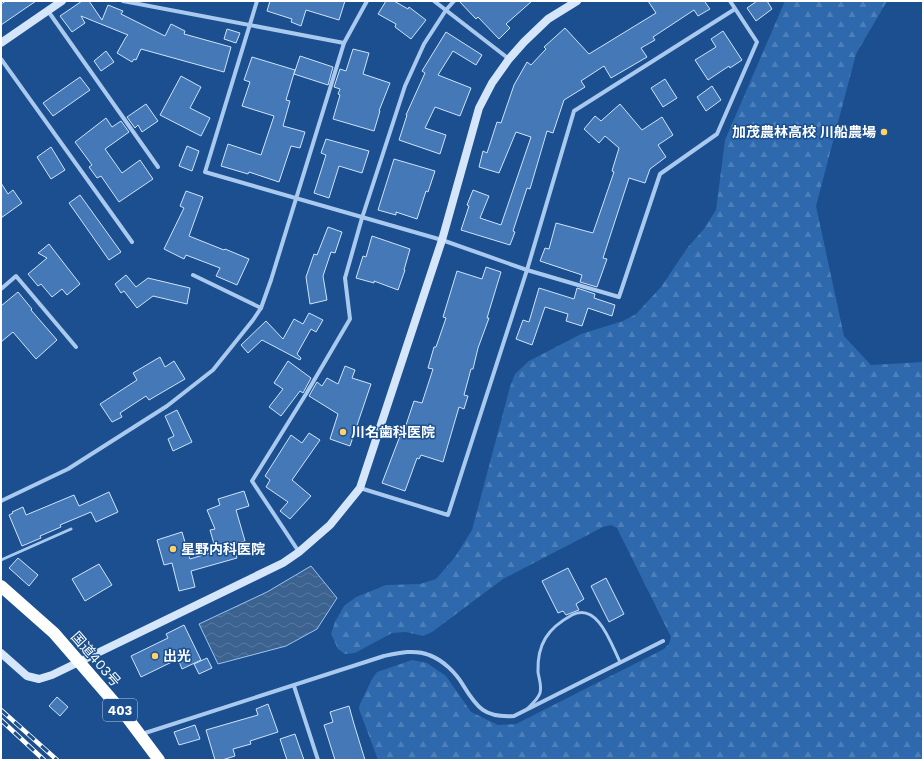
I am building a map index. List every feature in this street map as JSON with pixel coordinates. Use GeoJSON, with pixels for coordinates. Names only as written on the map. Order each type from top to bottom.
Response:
{"type":"FeatureCollection","features":[{"type":"Feature","properties":{"kind":"highway","name":"国道403号"},"geometry":{"type":"LineString","coordinates":[[1,586],[54,633],[79,661],[159,760]]}},
{"type":"Feature","properties":{"kind":"street"},"geometry":{"type":"LineString","coordinates":[[1,43],[62,1]]}},
{"type":"Feature","properties":{"kind":"street"},"geometry":{"type":"LineString","coordinates":[[123,1],[344,43]]}},
{"type":"Feature","properties":{"kind":"street"},"geometry":{"type":"LineString","coordinates":[[257,1],[205,172],[442,240],[527,270],[619,297],[660,174],[717,134],[757,42],[730,1]]}},
{"type":"Feature","properties":{"kind":"street"},"geometry":{"type":"LineString","coordinates":[[1,502],[68,469],[167,406],[213,370],[253,320],[261,308],[271,280],[344,43],[367,1]]}},
{"type":"Feature","properties":{"kind":"street"},"geometry":{"type":"LineString","coordinates":[[434,1],[509,59]]}},
{"type":"Feature","properties":{"kind":"street"},"geometry":{"type":"LineString","coordinates":[[299,552],[252,481],[350,319],[345,278],[362,218],[405,86],[424,44],[446,10],[454,1]]}},
{"type":"Feature","properties":{"kind":"street"},"geometry":{"type":"LineString","coordinates":[[1,652],[27,676],[39,679],[52,675],[283,563],[299,552],[330,525],[360,488],[442,240],[479,108],[492,83],[509,59],[524,42],[548,19],[577,1]]}},
{"type":"Feature","properties":{"kind":"street"},"geometry":{"type":"LineString","coordinates":[[360,488],[448,515],[527,270],[574,111],[735,9]]}},
{"type":"Feature","properties":{"kind":"street"},"geometry":{"type":"LineString","coordinates":[[48,11],[158,167]]}},
{"type":"Feature","properties":{"kind":"street"},"geometry":{"type":"LineString","coordinates":[[1,59],[132,242]]}},
{"type":"Feature","properties":{"kind":"street"},"geometry":{"type":"LineString","coordinates":[[193,275],[261,308]]}},
{"type":"Feature","properties":{"kind":"street"},"geometry":{"type":"LineString","coordinates":[[1,289],[16,276],[76,347]]}},
{"type":"Feature","properties":{"kind":"street"},"geometry":{"type":"LineString","coordinates":[[140,735],[384,656],[412,652],[429,654],[453,672],[463,684],[470,698],[478,707],[488,714],[501,717],[514,716],[663,641]]}},
{"type":"Feature","properties":{"kind":"street"},"geometry":{"type":"LineString","coordinates":[[294,686],[318,760]]}},
{"type":"Feature","properties":{"kind":"lane"},"geometry":{"type":"LineString","coordinates":[[1,560],[71,529]]}},
{"type":"Feature","properties":{"kind":"lane"},"geometry":{"type":"LineString","coordinates":[[528,709],[540,694],[538,659],[542,645],[548,633],[559,622],[578,612],[585,612],[597,618],[620,662]]}},
{"type":"Feature","properties":{"kind":"green space"},"geometry":{"type":"Polygon","coordinates":[[[785,1],[887,1],[856,54],[816,206],[844,336],[871,365],[923,362],[923,760],[378,760],[359,709],[372,679],[377,672],[412,660],[427,663],[446,676],[471,712],[498,725],[516,724],[664,649],[669,644],[671,637],[617,528],[611,525],[603,527],[503,579],[432,632],[423,636],[406,632],[392,633],[355,653],[345,654],[338,649],[331,634],[335,622],[344,606],[356,597],[386,585],[420,584],[436,579],[455,557],[472,530],[510,387],[515,374],[529,361],[581,334],[623,321],[636,314],[661,287],[688,247],[704,229],[716,210],[725,140],[785,1]]]}},
{"type":"Feature","properties":{"kind":"water"},"geometry":{"type":"Polygon","coordinates":[[[311,566],[337,598],[317,629],[286,646],[218,664],[199,624],[267,592],[311,566]]]}},
{"type":"Feature","properties":{"kind":"building"},"geometry":{"type":"Polygon","coordinates":[[[6,1],[36,1],[1,25],[1,4],[6,1]]]}},
{"type":"Feature","properties":{"kind":"building"},"geometry":{"type":"Polygon","coordinates":[[[82,1],[89,1],[102,20],[108,5],[123,11],[121,14],[165,36],[171,24],[185,31],[184,34],[231,47],[224,72],[141,49],[136,60],[134,59],[132,62],[117,53],[128,35],[81,16],[85,23],[72,32],[60,16],[82,1]]]}},
{"type":"Feature","properties":{"kind":"building"},"geometry":{"type":"Polygon","coordinates":[[[270,1],[345,1],[339,20],[306,10],[301,26],[291,22],[292,19],[267,11],[270,1]]]}},
{"type":"Feature","properties":{"kind":"building"},"geometry":{"type":"Polygon","coordinates":[[[386,1],[394,1],[408,9],[409,7],[426,20],[411,39],[395,27],[396,24],[378,14],[386,1]]]}},
{"type":"Feature","properties":{"kind":"building"},"geometry":{"type":"Polygon","coordinates":[[[459,1],[532,1],[506,24],[510,28],[499,39],[478,17],[476,19],[459,1]]]}},
{"type":"Feature","properties":{"kind":"building"},"geometry":{"type":"Polygon","coordinates":[[[648,1],[707,1],[705,2],[710,9],[698,16],[694,10],[653,37],[655,40],[641,48],[647,57],[611,78],[604,66],[581,81],[585,87],[564,100],[553,133],[547,131],[530,189],[527,188],[510,245],[461,230],[469,206],[467,205],[473,190],[489,196],[480,218],[501,225],[531,137],[516,132],[499,173],[479,167],[483,151],[487,153],[497,122],[501,123],[514,85],[527,62],[531,65],[546,49],[544,47],[565,28],[589,54],[656,13],[648,1]]]}},
{"type":"Feature","properties":{"kind":"building"},"geometry":{"type":"Polygon","coordinates":[[[757,1],[767,1],[772,9],[756,21],[747,8],[757,1]]]}},
{"type":"Feature","properties":{"kind":"building"},"geometry":{"type":"Polygon","coordinates":[[[227,29],[240,33],[236,43],[224,39],[227,29]]]}},
{"type":"Feature","properties":{"kind":"building"},"geometry":{"type":"Polygon","coordinates":[[[723,31],[742,60],[730,68],[729,66],[708,80],[695,60],[716,47],[711,39],[723,31]]]}},
{"type":"Feature","properties":{"kind":"building"},"geometry":{"type":"Polygon","coordinates":[[[446,32],[482,55],[476,65],[453,51],[438,75],[471,88],[460,116],[435,107],[425,128],[446,135],[440,154],[399,140],[406,115],[425,73],[422,71],[446,32]]]}},
{"type":"Feature","properties":{"kind":"building"},"geometry":{"type":"Polygon","coordinates":[[[353,49],[369,53],[363,74],[390,83],[379,111],[374,131],[333,119],[340,95],[338,94],[340,89],[334,87],[340,69],[346,71],[353,49]]]}},
{"type":"Feature","properties":{"kind":"building"},"geometry":{"type":"Polygon","coordinates":[[[106,51],[114,62],[101,71],[94,61],[106,51]]]}},
{"type":"Feature","properties":{"kind":"building"},"geometry":{"type":"Polygon","coordinates":[[[300,56],[333,67],[328,85],[294,74],[300,56]]]}},
{"type":"Feature","properties":{"kind":"building"},"geometry":{"type":"Polygon","coordinates":[[[252,57],[295,70],[286,100],[290,101],[283,126],[305,132],[300,148],[291,146],[279,182],[249,172],[248,174],[221,166],[228,144],[261,155],[274,116],[242,106],[250,82],[244,80],[252,57]]]}},
{"type":"Feature","properties":{"kind":"building"},"geometry":{"type":"Polygon","coordinates":[[[181,76],[201,87],[190,108],[210,118],[201,136],[160,115],[181,76]]]}},
{"type":"Feature","properties":{"kind":"building"},"geometry":{"type":"Polygon","coordinates":[[[80,77],[90,90],[53,116],[43,103],[80,77]]]}},
{"type":"Feature","properties":{"kind":"building"},"geometry":{"type":"Polygon","coordinates":[[[665,79],[677,98],[663,107],[651,88],[665,79]]]}},
{"type":"Feature","properties":{"kind":"building"},"geometry":{"type":"Polygon","coordinates":[[[712,86],[721,100],[706,111],[697,97],[712,86]]]}},
{"type":"Feature","properties":{"kind":"building"},"geometry":{"type":"Polygon","coordinates":[[[146,104],[158,121],[142,132],[138,125],[135,128],[127,117],[146,104]]]}},
{"type":"Feature","properties":{"kind":"building"},"geometry":{"type":"Polygon","coordinates":[[[620,104],[642,130],[662,117],[673,135],[658,145],[666,157],[650,169],[645,183],[629,178],[603,258],[607,259],[597,287],[580,282],[582,275],[540,261],[545,248],[549,249],[556,223],[593,233],[614,172],[612,171],[619,148],[605,136],[599,143],[584,129],[595,116],[601,121],[620,104]]]}},
{"type":"Feature","properties":{"kind":"building"},"geometry":{"type":"Polygon","coordinates":[[[106,118],[112,127],[121,121],[129,132],[105,149],[122,173],[140,160],[153,179],[119,202],[101,176],[97,178],[89,167],[92,165],[75,142],[106,118]]]}},
{"type":"Feature","properties":{"kind":"building"},"geometry":{"type":"Polygon","coordinates":[[[326,139],[369,151],[362,173],[339,166],[329,198],[314,193],[326,155],[321,153],[326,139]]]}},
{"type":"Feature","properties":{"kind":"building"},"geometry":{"type":"Polygon","coordinates":[[[187,146],[199,151],[192,171],[179,166],[187,146]]]}},
{"type":"Feature","properties":{"kind":"building"},"geometry":{"type":"Polygon","coordinates":[[[51,147],[65,170],[51,179],[37,157],[51,147]]]}},
{"type":"Feature","properties":{"kind":"building"},"geometry":{"type":"Polygon","coordinates":[[[394,159],[435,171],[428,192],[426,191],[417,219],[396,212],[396,215],[378,210],[394,159]]]}},
{"type":"Feature","properties":{"kind":"building"},"geometry":{"type":"Polygon","coordinates":[[[1,183],[8,194],[13,190],[22,203],[1,218],[1,183]]]}},
{"type":"Feature","properties":{"kind":"building"},"geometry":{"type":"Polygon","coordinates":[[[186,191],[203,197],[189,236],[249,259],[237,285],[216,276],[220,268],[186,255],[184,259],[164,249],[184,208],[180,206],[186,191]]]}},
{"type":"Feature","properties":{"kind":"building"},"geometry":{"type":"Polygon","coordinates":[[[80,195],[121,252],[109,260],[69,203],[80,195]]]}},
{"type":"Feature","properties":{"kind":"building"},"geometry":{"type":"Polygon","coordinates":[[[328,227],[342,232],[335,253],[331,252],[323,276],[327,300],[310,304],[306,277],[314,254],[317,255],[328,227]]]}},
{"type":"Feature","properties":{"kind":"building"},"geometry":{"type":"Polygon","coordinates":[[[372,236],[410,249],[398,290],[374,281],[374,283],[356,278],[363,256],[366,257],[372,236]]]}},
{"type":"Feature","properties":{"kind":"building"},"geometry":{"type":"Polygon","coordinates":[[[49,244],[80,284],[67,295],[62,289],[52,297],[41,284],[38,286],[28,274],[47,258],[38,253],[49,244]]]}},
{"type":"Feature","properties":{"kind":"building"},"geometry":{"type":"Polygon","coordinates":[[[486,267],[501,272],[487,318],[489,318],[478,348],[473,369],[471,369],[464,395],[468,396],[464,409],[459,407],[443,462],[421,455],[419,459],[417,458],[405,491],[382,483],[400,436],[402,437],[414,401],[422,403],[433,369],[428,368],[434,347],[436,347],[446,318],[443,317],[457,271],[482,279],[486,267]]]}},
{"type":"Feature","properties":{"kind":"building"},"geometry":{"type":"Polygon","coordinates":[[[126,275],[136,287],[148,278],[190,288],[187,304],[153,296],[137,308],[124,291],[121,293],[115,284],[126,275]]]}},
{"type":"Feature","properties":{"kind":"building"},"geometry":{"type":"Polygon","coordinates":[[[539,288],[574,299],[577,288],[595,294],[594,298],[615,305],[612,316],[588,308],[582,326],[566,321],[568,314],[545,307],[532,345],[516,339],[523,320],[529,322],[539,288]]]}},
{"type":"Feature","properties":{"kind":"building"},"geometry":{"type":"Polygon","coordinates":[[[18,292],[32,309],[31,310],[57,340],[36,359],[13,332],[1,342],[1,306],[18,292]]]}},
{"type":"Feature","properties":{"kind":"building"},"geometry":{"type":"Polygon","coordinates":[[[309,313],[323,320],[316,332],[311,329],[297,354],[301,358],[300,360],[262,340],[248,353],[241,345],[266,321],[283,339],[294,319],[303,324],[309,313]]]}},
{"type":"Feature","properties":{"kind":"building"},"geometry":{"type":"Polygon","coordinates":[[[160,357],[165,367],[174,361],[185,379],[149,400],[146,396],[120,413],[122,417],[112,422],[100,404],[137,380],[133,373],[160,357]]]}},
{"type":"Feature","properties":{"kind":"building"},"geometry":{"type":"Polygon","coordinates":[[[288,361],[311,378],[303,393],[300,391],[281,416],[269,407],[283,389],[274,383],[288,361]]]}},
{"type":"Feature","properties":{"kind":"building"},"geometry":{"type":"Polygon","coordinates":[[[345,366],[355,370],[352,378],[371,384],[350,446],[330,439],[338,414],[309,396],[317,382],[322,386],[327,378],[338,384],[345,366]]]}},
{"type":"Feature","properties":{"kind":"building"},"geometry":{"type":"Polygon","coordinates":[[[177,410],[192,442],[173,451],[168,439],[174,436],[165,416],[177,410]]]}},
{"type":"Feature","properties":{"kind":"building"},"geometry":{"type":"Polygon","coordinates":[[[309,433],[320,440],[292,480],[311,496],[290,519],[280,511],[288,502],[266,487],[270,480],[265,476],[291,435],[302,443],[309,433]]]}},
{"type":"Feature","properties":{"kind":"building"},"geometry":{"type":"Polygon","coordinates":[[[244,491],[249,506],[236,510],[245,541],[233,544],[237,558],[191,571],[195,587],[179,591],[172,563],[164,565],[157,540],[182,532],[190,559],[216,551],[210,530],[215,529],[207,510],[220,505],[218,499],[244,491]]]}},
{"type":"Feature","properties":{"kind":"building"},"geometry":{"type":"Polygon","coordinates":[[[109,492],[118,512],[96,522],[91,512],[60,525],[61,527],[22,546],[9,515],[23,507],[26,515],[74,495],[79,506],[109,492]]]}},
{"type":"Feature","properties":{"kind":"building"},"geometry":{"type":"Polygon","coordinates":[[[18,558],[38,575],[29,586],[9,568],[18,558]]]}},
{"type":"Feature","properties":{"kind":"building"},"geometry":{"type":"Polygon","coordinates":[[[99,564],[112,585],[85,601],[72,579],[99,564]]]}},
{"type":"Feature","properties":{"kind":"building"},"geometry":{"type":"Polygon","coordinates":[[[568,568],[584,599],[576,604],[579,610],[566,615],[563,611],[558,613],[542,581],[568,568]]]}},
{"type":"Feature","properties":{"kind":"building"},"geometry":{"type":"Polygon","coordinates":[[[606,578],[624,614],[609,622],[591,586],[606,578]]]}},
{"type":"Feature","properties":{"kind":"building"},"geometry":{"type":"Polygon","coordinates":[[[184,625],[201,660],[182,669],[178,659],[141,677],[131,656],[168,638],[166,634],[184,625]]]}},
{"type":"Feature","properties":{"kind":"building"},"geometry":{"type":"Polygon","coordinates":[[[207,658],[212,668],[199,674],[194,664],[207,658]]]}},
{"type":"Feature","properties":{"kind":"building"},"geometry":{"type":"Polygon","coordinates":[[[57,697],[68,707],[60,716],[49,706],[57,697]]]}},
{"type":"Feature","properties":{"kind":"building"},"geometry":{"type":"Polygon","coordinates":[[[268,704],[278,732],[250,741],[251,744],[233,749],[235,756],[222,760],[215,760],[206,730],[258,715],[256,709],[268,704]]]}},
{"type":"Feature","properties":{"kind":"building"},"geometry":{"type":"Polygon","coordinates":[[[349,706],[365,760],[335,760],[324,725],[333,722],[330,712],[349,706]]]}},
{"type":"Feature","properties":{"kind":"building"},"geometry":{"type":"Polygon","coordinates":[[[195,725],[200,739],[179,745],[174,732],[195,725]]]}},
{"type":"Feature","properties":{"kind":"building"},"geometry":{"type":"Polygon","coordinates":[[[295,734],[304,760],[287,760],[280,739],[295,734]]]}},
{"type":"Feature","properties":{"kind":"railway"},"geometry":{"type":"LineString","coordinates":[[1,710],[57,760]]}},
{"type":"Feature","properties":{"kind":"railway"},"geometry":{"type":"LineString","coordinates":[[1,720],[44,760]]}},
{"type":"Feature","properties":{"kind":"place","name":"加茂農林高校 川船農場"},"geometry":{"type":"Point","coordinates":[884,132]}},
{"type":"Feature","properties":{"kind":"place","name":"川名歯科医院"},"geometry":{"type":"Point","coordinates":[343,432]}},
{"type":"Feature","properties":{"kind":"place","name":"星野内科医院"},"geometry":{"type":"Point","coordinates":[173,549]}},
{"type":"Feature","properties":{"kind":"place","name":"出光"},"geometry":{"type":"Point","coordinates":[155,656]}}]}
